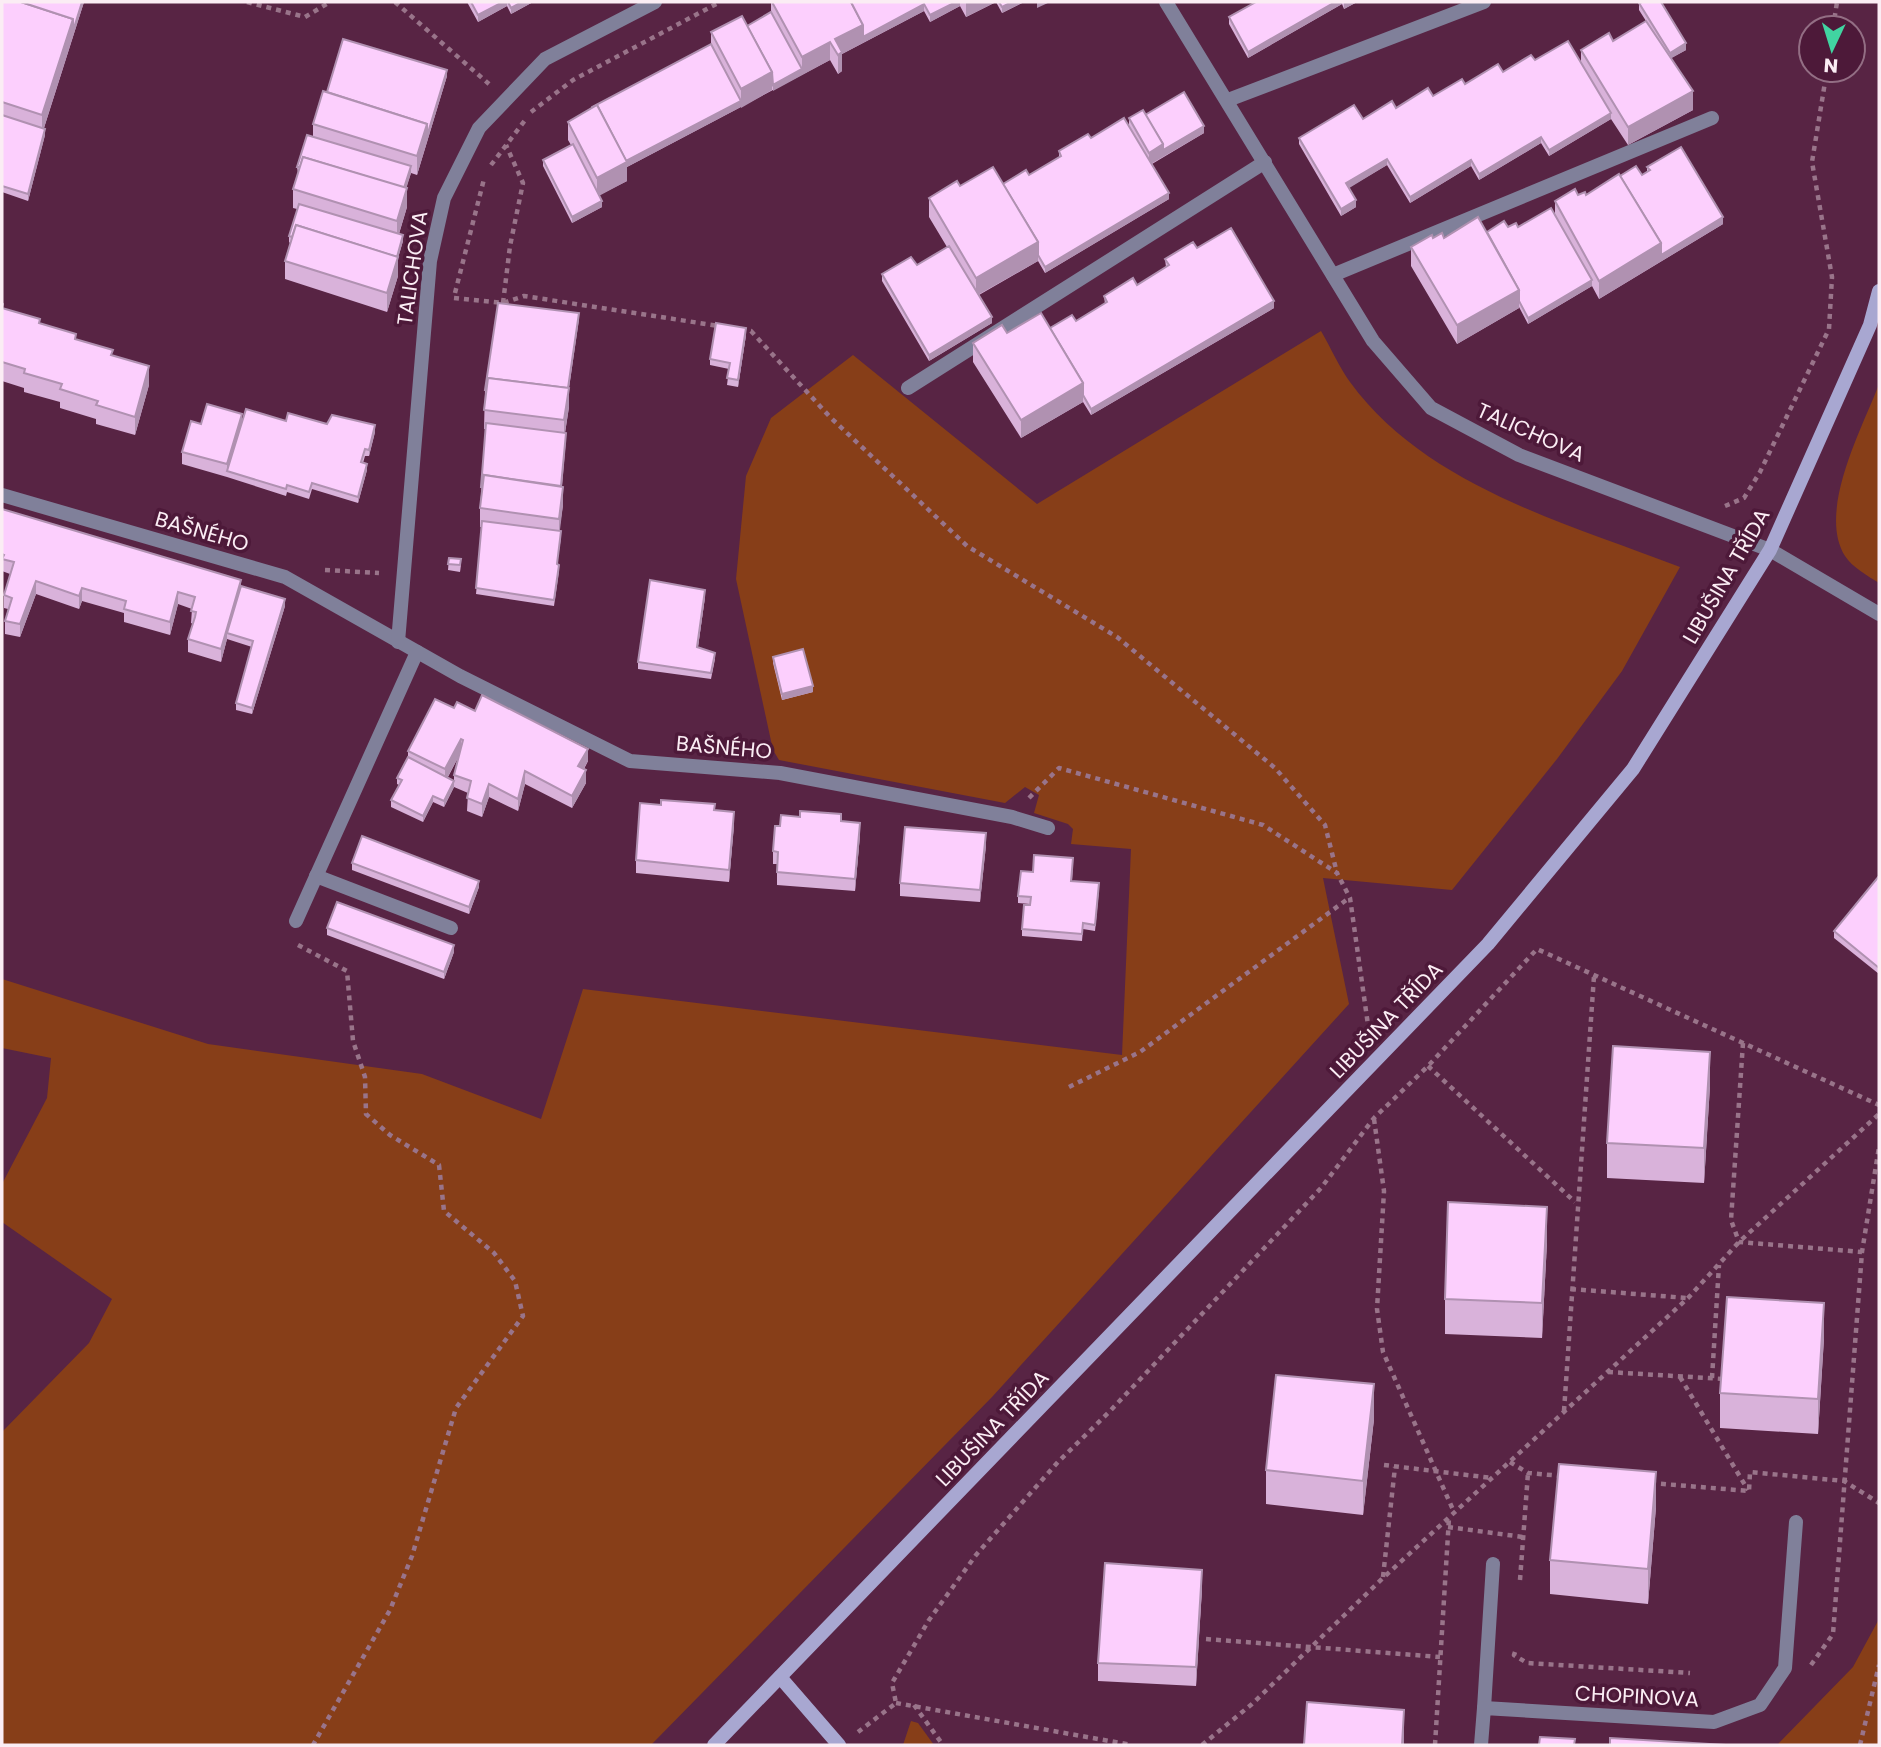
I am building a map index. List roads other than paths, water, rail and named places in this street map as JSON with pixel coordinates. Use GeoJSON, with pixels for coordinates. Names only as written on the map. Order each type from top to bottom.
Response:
{"type":"FeatureCollection","features":[{"type":"Feature","properties":{"kind":"street","name":"TALICHOVA"},"geometry":{"type":"LineString","coordinates":[[398,642],[430,261],[444,198],[479,128],[545,59],[655,2]]}},
{"type":"Feature","properties":{"kind":"street","name":"TALICHOVA"},"geometry":{"type":"LineString","coordinates":[[1166,2],[1373,341],[1431,408],[1519,455],[1770,550],[1879,614]]}},
{"type":"Feature","properties":{"kind":"street"},"geometry":{"type":"LineString","coordinates":[[1228,100],[1484,2]]}},
{"type":"Feature","properties":{"kind":"street"},"geometry":{"type":"LineString","coordinates":[[1334,275],[1712,118]]}},
{"type":"Feature","properties":{"kind":"street"},"geometry":{"type":"LineString","coordinates":[[908,388],[1265,162]]}},
{"type":"Feature","properties":{"kind":"street","name":"LIBUŠINA TŘÍDA"},"geometry":{"type":"LineString","coordinates":[[713,1745],[1488,944],[1633,769],[1770,550],[1870,325],[1879,291]]}},
{"type":"Feature","properties":{"kind":"street","name":"BAŠNÉHO"},"geometry":{"type":"LineString","coordinates":[[2,495],[285,577],[398,642],[631,761],[780,773],[1012,817],[1048,828]]}},
{"type":"Feature","properties":{"kind":"street"},"geometry":{"type":"LineString","coordinates":[[296,921],[417,652]]}},
{"type":"Feature","properties":{"kind":"street"},"geometry":{"type":"LineString","coordinates":[[316,876],[451,928]]}},
{"type":"Feature","properties":{"kind":"street","name":"CHOPINOVA"},"geometry":{"type":"LineString","coordinates":[[1485,1708],[1714,1722],[1760,1705],[1785,1668],[1796,1522]]}},
{"type":"Feature","properties":{"kind":"street"},"geometry":{"type":"LineString","coordinates":[[1481,1745],[1493,1563]]}},
{"type":"Feature","properties":{"kind":"street"},"geometry":{"type":"LineString","coordinates":[[780,1676],[845,1741]]}}]}
